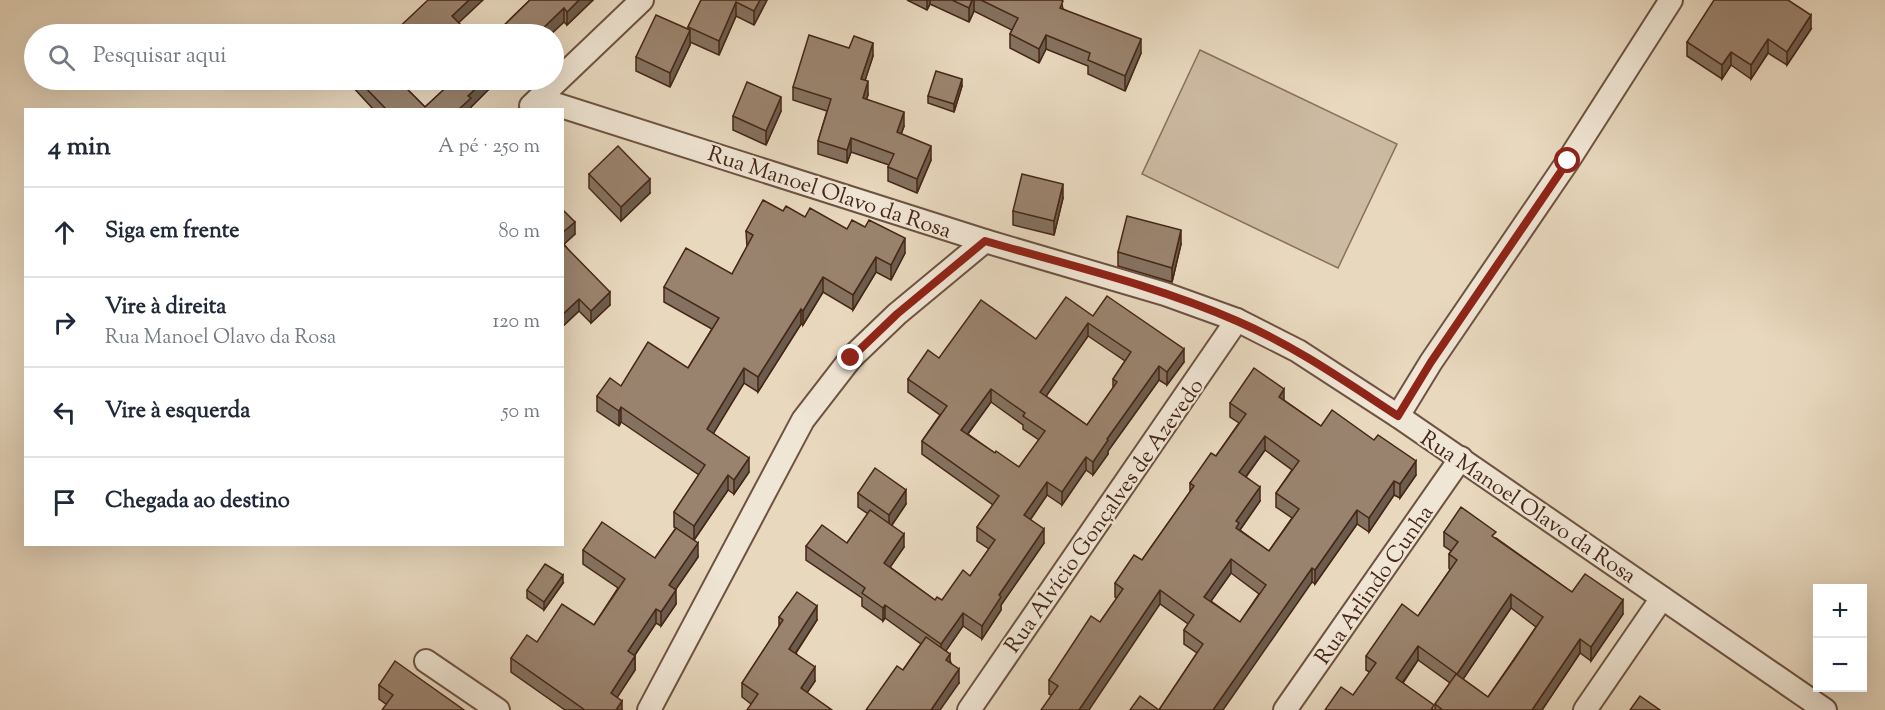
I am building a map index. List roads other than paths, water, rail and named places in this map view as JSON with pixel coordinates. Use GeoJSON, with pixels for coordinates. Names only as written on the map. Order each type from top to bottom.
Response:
{"type":"FeatureCollection","features":[{"type":"Feature","properties":{"kind":"street"},"geometry":{"type":"LineString","coordinates":[[564,75],[642,0]]}},
{"type":"Feature","properties":{"kind":"street"},"geometry":{"type":"LineString","coordinates":[[1398,416],[1431,362],[1568,161],[1671,0]]}},
{"type":"Feature","properties":{"kind":"street"},"geometry":{"type":"LineString","coordinates":[[534,104],[549,90]]}},
{"type":"Feature","properties":{"kind":"street","name":"Rua Manoel Olavo da Rosa"},"geometry":{"type":"LineString","coordinates":[[564,113],[1164,294],[1237,320],[1298,351],[1398,416],[1825,710]]}},
{"type":"Feature","properties":{"kind":"street"},"geometry":{"type":"LineString","coordinates":[[649,710],[803,420],[851,358],[897,314],[985,241]]}},
{"type":"Feature","properties":{"kind":"street","name":"Rua Alvício Gonçalves de Azevedo"},"geometry":{"type":"LineString","coordinates":[[969,710],[1237,320]]}},
{"type":"Feature","properties":{"kind":"street","name":"Rua Arlindo Cunha"},"geometry":{"type":"LineString","coordinates":[[1285,710],[1461,458]]}},
{"type":"Feature","properties":{"kind":"street"},"geometry":{"type":"LineString","coordinates":[[1585,710],[1662,598]]}},
{"type":"Feature","properties":{"kind":"street"},"geometry":{"type":"LineString","coordinates":[[426,661],[493,708]]}}]}
